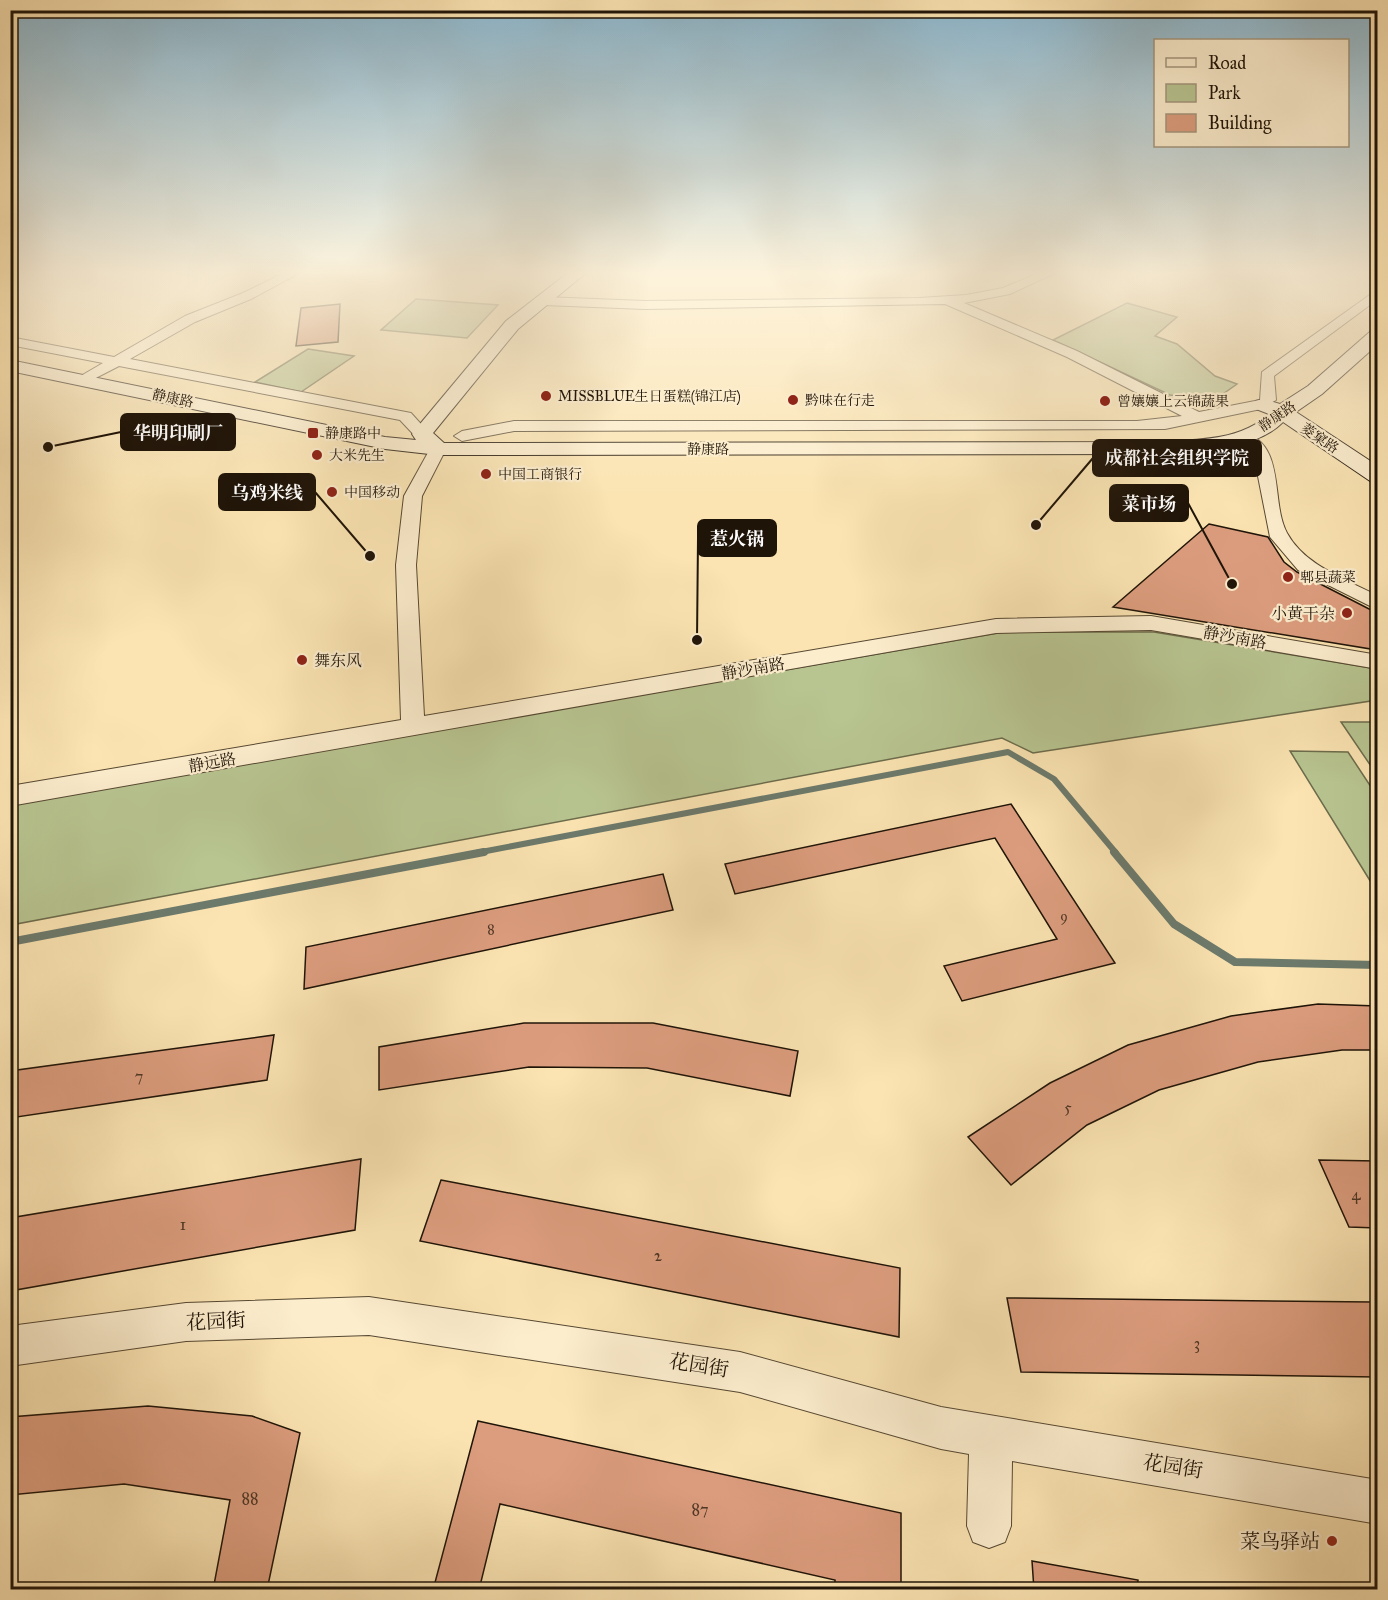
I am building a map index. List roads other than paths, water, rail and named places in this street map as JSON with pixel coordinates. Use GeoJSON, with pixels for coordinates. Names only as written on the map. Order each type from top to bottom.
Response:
{"type":"FeatureCollection","features":[{"type":"Feature","properties":{"kind":"main road"},"geometry":{"type":"LineString","coordinates":[[422,434],[494,347]]}},
{"type":"Feature","properties":{"kind":"main road","name":"静康路"},"geometry":{"type":"LineString","coordinates":[[10,365],[91,376],[449,440],[1144,448],[1202,446],[1242,437],[1268,426],[1274,405],[1343,347]]}},
{"type":"Feature","properties":{"kind":"main road","name":"静康路"},"geometry":{"type":"LineString","coordinates":[[10,355],[91,376],[385,442],[449,440],[1135,441],[1184,437],[1224,429],[1274,405],[1315,390],[1363,347]]}},
{"type":"Feature","properties":{"kind":"main road","name":"菱窠路"},"geometry":{"type":"LineString","coordinates":[[1274,405],[1377,465]]}},
{"type":"Feature","properties":{"kind":"main road","name":"菱窠路"},"geometry":{"type":"LineString","coordinates":[[1274,405],[1377,476]]}},
{"type":"Feature","properties":{"kind":"main road"},"geometry":{"type":"LineString","coordinates":[[449,440],[466,414]]}},
{"type":"Feature","properties":{"kind":"street"},"geometry":{"type":"LineString","coordinates":[[40,347],[405,416],[422,434]]}},
{"type":"Feature","properties":{"kind":"street"},"geometry":{"type":"LineString","coordinates":[[91,376],[142,347]]}},
{"type":"Feature","properties":{"kind":"street"},"geometry":{"type":"LineString","coordinates":[[1055,347],[1198,418]]}},
{"type":"Feature","properties":{"kind":"street"},"geometry":{"type":"LineString","coordinates":[[413,727],[406,565],[412,496],[449,440],[514,426],[1137,426],[1165,424],[1274,405],[1267,375],[1305,347]]}},
{"type":"Feature","properties":{"kind":"street"},"geometry":{"type":"LineString","coordinates":[[1242,437],[1262,454],[1277,533],[1305,566],[1377,604]]}},
{"type":"Feature","properties":{"kind":"street","name":"静沙南路"},"geometry":{"type":"LineString","coordinates":[[413,727],[996,626],[1151,623],[1377,662]]}},
{"type":"Feature","properties":{"kind":"street","name":"静远路"},"geometry":{"type":"LineString","coordinates":[[10,796],[413,727]]}},
{"type":"Feature","properties":{"kind":"street","name":"花园街"},"geometry":{"type":"LineString","coordinates":[[10,1346],[186,1322],[369,1316],[740,1372],[940,1428],[1377,1502]]}},
{"type":"Feature","properties":{"kind":"street"},"geometry":{"type":"LineString","coordinates":[[989,1526],[991,1436]]}},
{"type":"Feature","properties":{"kind":"waterway"},"geometry":{"type":"LineString","coordinates":[[476,853],[1008,752],[1054,779],[1116,853]]}},
{"type":"Feature","properties":{"kind":"waterway"},"geometry":{"type":"LineString","coordinates":[[10,942],[484,852]]}},
{"type":"Feature","properties":{"kind":"waterway"},"geometry":{"type":"LineString","coordinates":[[1114,852],[1174,924],[1235,962],[1378,965]]}},
{"type":"Feature","properties":{"kind":"place","name":"MISSBLUE生日蛋糕(锦江店)"},"geometry":{"type":"Point","coordinates":[546,396]}},
{"type":"Feature","properties":{"kind":"place","name":"黔味在行走"},"geometry":{"type":"Point","coordinates":[793,400]}},
{"type":"Feature","properties":{"kind":"place","name":"曾孃孃上云锦蔬果"},"geometry":{"type":"Point","coordinates":[1105,401]}},
{"type":"Feature","properties":{"kind":"place","name":"静康路中"},"geometry":{"type":"Point","coordinates":[313,433]}},
{"type":"Feature","properties":{"kind":"place","name":"华明印刷厂"},"geometry":{"type":"Point","coordinates":[48,447]}},
{"type":"Feature","properties":{"kind":"place","name":"大米先生"},"geometry":{"type":"Point","coordinates":[317,455]}},
{"type":"Feature","properties":{"kind":"place","name":"中国工商银行"},"geometry":{"type":"Point","coordinates":[486,474]}},
{"type":"Feature","properties":{"kind":"place","name":"中国移动"},"geometry":{"type":"Point","coordinates":[332,492]}},
{"type":"Feature","properties":{"kind":"place","name":"成都社会组织学院"},"geometry":{"type":"Point","coordinates":[1036,525]}},
{"type":"Feature","properties":{"kind":"place","name":"乌鸡米线"},"geometry":{"type":"Point","coordinates":[370,556]}},
{"type":"Feature","properties":{"kind":"place","name":"郫县蔬菜"},"geometry":{"type":"Point","coordinates":[1288,577]}},
{"type":"Feature","properties":{"kind":"place","name":"菜市场"},"geometry":{"type":"Point","coordinates":[1232,584]}},
{"type":"Feature","properties":{"kind":"place","name":"小黄干杂"},"geometry":{"type":"Point","coordinates":[1347,613]}},
{"type":"Feature","properties":{"kind":"place","name":"惹火锅"},"geometry":{"type":"Point","coordinates":[697,640]}},
{"type":"Feature","properties":{"kind":"place","name":"舞东风"},"geometry":{"type":"Point","coordinates":[302,660]}},
{"type":"Feature","properties":{"kind":"place","name":"菜鸟驿站"},"geometry":{"type":"Point","coordinates":[1332,1541]}}]}
